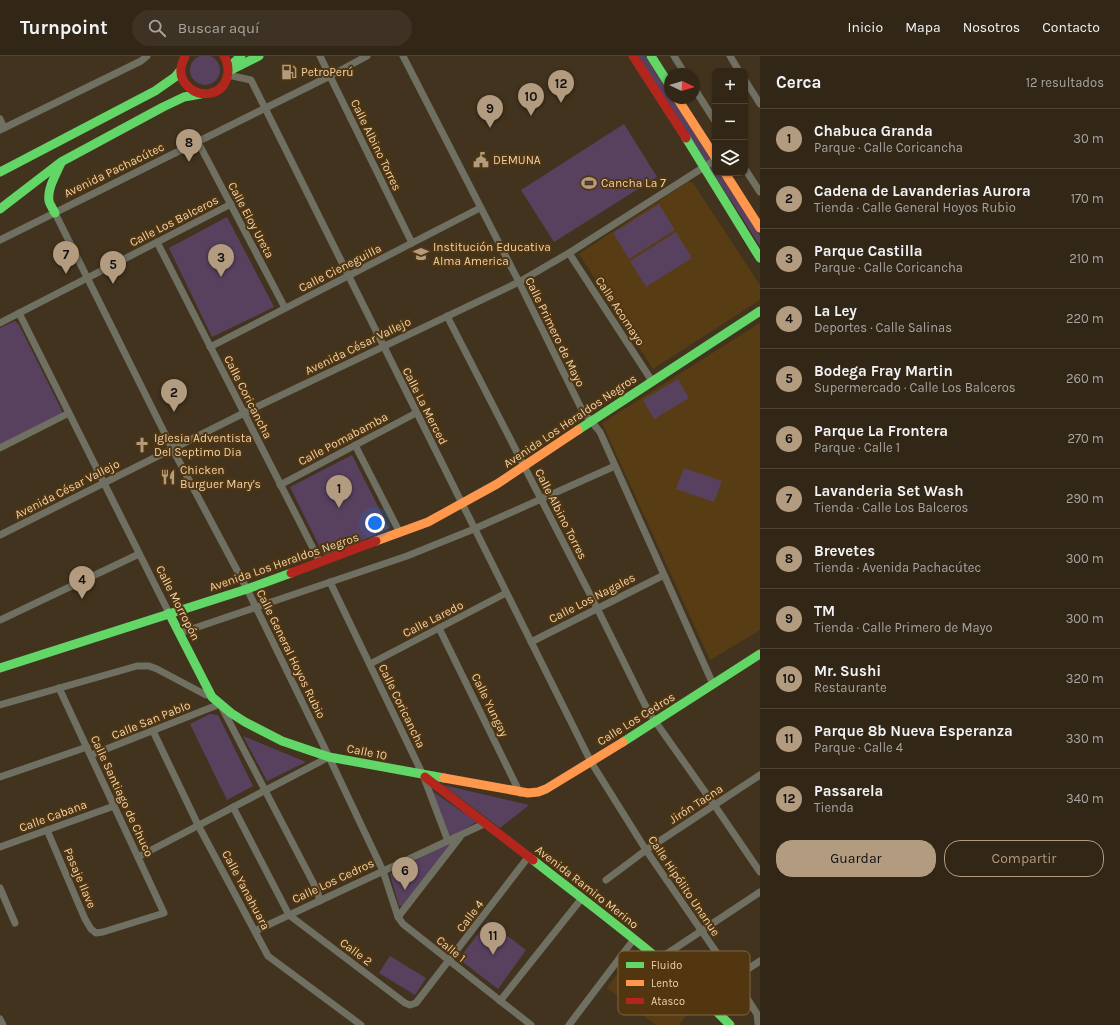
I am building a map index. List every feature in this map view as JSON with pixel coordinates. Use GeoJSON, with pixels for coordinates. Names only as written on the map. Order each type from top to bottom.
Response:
{"type":"FeatureCollection","features":[{"type":"Feature","properties":{"kind":"street"},"geometry":{"type":"LineString","coordinates":[[0,119],[2,129],[141,61],[147,56]]}},
{"type":"Feature","properties":{"kind":"street"},"geometry":{"type":"LineString","coordinates":[[224,56],[229,71]]}},
{"type":"Feature","properties":{"kind":"street"},"geometry":{"type":"LineString","coordinates":[[0,209],[61,162],[184,97],[214,92],[220,89],[224,84],[229,71],[241,56]]}},
{"type":"Feature","properties":{"kind":"street"},"geometry":{"type":"LineString","coordinates":[[229,71],[259,56]]}},
{"type":"Feature","properties":{"kind":"street","name":"Calle Albino Torres"},"geometry":{"type":"LineString","coordinates":[[320,56],[412,243]]}},
{"type":"Feature","properties":{"kind":"street","name":"Avenida Pachacútec"},"geometry":{"type":"LineString","coordinates":[[0,240],[265,109],[367,56]]}},
{"type":"Feature","properties":{"kind":"street","name":"Calle Primero de Mayo"},"geometry":{"type":"LineString","coordinates":[[403,56],[519,282],[582,410],[600,432],[713,684]]}},
{"type":"Feature","properties":{"kind":"street"},"geometry":{"type":"LineString","coordinates":[[632,56],[704,166],[760,258]]}},
{"type":"Feature","properties":{"kind":"street"},"geometry":{"type":"LineString","coordinates":[[651,56],[664,77]]}},
{"type":"Feature","properties":{"kind":"street"},"geometry":{"type":"LineString","coordinates":[[674,56],[681,68]]}},
{"type":"Feature","properties":{"kind":"street"},"geometry":{"type":"LineString","coordinates":[[730,56],[738,68]]}},
{"type":"Feature","properties":{"kind":"street"},"geometry":{"type":"LineString","coordinates":[[182,61],[183,80],[188,88],[202,94]]}},
{"type":"Feature","properties":{"kind":"street"},"geometry":{"type":"LineString","coordinates":[[0,172],[155,91],[175,77],[182,61]]}},
{"type":"Feature","properties":{"kind":"street","name":"Calle La Merced"},"geometry":{"type":"LineString","coordinates":[[229,71],[251,80],[590,762]]}},
{"type":"Feature","properties":{"kind":"street"},"geometry":{"type":"LineString","coordinates":[[748,85],[760,104]]}},
{"type":"Feature","properties":{"kind":"street"},"geometry":{"type":"LineString","coordinates":[[700,97],[712,116]]}},
{"type":"Feature","properties":{"kind":"street"},"geometry":{"type":"LineString","coordinates":[[681,104],[712,153]]}},
{"type":"Feature","properties":{"kind":"street","name":"Calle Eloy Ureta"},"geometry":{"type":"LineString","coordinates":[[198,142],[285,308]]}},
{"type":"Feature","properties":{"kind":"street","name":"Avenida César Vallejo"},"geometry":{"type":"LineString","coordinates":[[0,535],[172,448],[519,282],[569,253],[712,160]]}},
{"type":"Feature","properties":{"kind":"street"},"geometry":{"type":"LineString","coordinates":[[55,213],[49,202],[52,184],[61,162]]}},
{"type":"Feature","properties":{"kind":"street"},"geometry":{"type":"LineString","coordinates":[[748,174],[760,192]]}},
{"type":"Feature","properties":{"kind":"street"},"geometry":{"type":"LineString","coordinates":[[727,176],[760,228]]}},
{"type":"Feature","properties":{"kind":"street","name":"Calle Los Balceros"},"geometry":{"type":"LineString","coordinates":[[0,323],[231,204]]}},
{"type":"Feature","properties":{"kind":"street","name":"Calle Cieneguilla"},"geometry":{"type":"LineString","coordinates":[[210,347],[480,208]]}},
{"type":"Feature","properties":{"kind":"street","name":"Calle General Hoyos Rubio"},"geometry":{"type":"LineString","coordinates":[[55,213],[172,448],[256,607],[383,872]]}},
{"type":"Feature","properties":{"kind":"street","name":"Calle Coricancha"},"geometry":{"type":"LineString","coordinates":[[157,242],[320,562]]}},
{"type":"Feature","properties":{"kind":"street","name":"Calle Acomayo"},"geometry":{"type":"LineString","coordinates":[[569,253],[652,381]]}},
{"type":"Feature","properties":{"kind":"street","name":"Avenida Los Heraldos Negros"},"geometry":{"type":"LineString","coordinates":[[0,668],[247,589],[428,522],[497,484],[652,381],[760,312]]}},
{"type":"Feature","properties":{"kind":"street","name":"Calle Morropón"},"geometry":{"type":"LineString","coordinates":[[19,313],[210,695],[220,704],[264,791],[317,890],[320,901]]}},
{"type":"Feature","properties":{"kind":"street","name":"Calle Albino Torres"},"geometry":{"type":"LineString","coordinates":[[447,316],[542,499],[597,608],[629,676],[650,714],[760,872]]}},
{"type":"Feature","properties":{"kind":"street"},"geometry":{"type":"LineString","coordinates":[[0,448],[69,413]]}},
{"type":"Feature","properties":{"kind":"street","name":"Calle Pomabamba"},"geometry":{"type":"LineString","coordinates":[[280,484],[416,413]]}},
{"type":"Feature","properties":{"kind":"street"},"geometry":{"type":"LineString","coordinates":[[355,445],[400,533]]}},
{"type":"Feature","properties":{"kind":"street"},"geometry":{"type":"LineString","coordinates":[[180,633],[407,556],[474,529],[615,466]]}},
{"type":"Feature","properties":{"kind":"street"},"geometry":{"type":"LineString","coordinates":[[0,620],[140,554]]}},
{"type":"Feature","properties":{"kind":"street","name":"Calle Los Nagales"},"geometry":{"type":"LineString","coordinates":[[531,642],[664,575]]}},
{"type":"Feature","properties":{"kind":"street","name":"Calle Coricancha"},"geometry":{"type":"LineString","coordinates":[[330,582],[423,775],[448,841]]}},
{"type":"Feature","properties":{"kind":"street","name":"Calle Laredo"},"geometry":{"type":"LineString","coordinates":[[370,664],[506,593]]}},
{"type":"Feature","properties":{"kind":"street","name":"Calle Yungay"},"geometry":{"type":"LineString","coordinates":[[439,628],[520,793]]}},
{"type":"Feature","properties":{"kind":"street","name":"Calle Los Cedros"},"geometry":{"type":"LineString","coordinates":[[520,793],[538,792],[546,789],[760,654]]}},
{"type":"Feature","properties":{"kind":"street"},"geometry":{"type":"LineString","coordinates":[[0,705],[137,666],[149,666],[206,695],[210,695]]}},
{"type":"Feature","properties":{"kind":"street","name":"Calle Santiago de Chuco"},"geometry":{"type":"LineString","coordinates":[[59,688],[164,913]]}},
{"type":"Feature","properties":{"kind":"street","name":"Calle 10"},"geometry":{"type":"LineString","coordinates":[[220,704],[245,722],[282,740],[329,757],[520,793]]}},
{"type":"Feature","properties":{"kind":"street","name":"Calle San Pablo"},"geometry":{"type":"LineString","coordinates":[[91,755],[220,704]]}},
{"type":"Feature","properties":{"kind":"street","name":"Calle Yanahuara"},"geometry":{"type":"LineString","coordinates":[[153,731],[198,825],[268,956],[361,1025]]}},
{"type":"Feature","properties":{"kind":"street"},"geometry":{"type":"LineString","coordinates":[[0,777],[87,748]]}},
{"type":"Feature","properties":{"kind":"street"},"geometry":{"type":"LineString","coordinates":[[138,857],[329,757]]}},
{"type":"Feature","properties":{"kind":"street","name":"Calle Hipólito Unanue"},"geometry":{"type":"LineString","coordinates":[[590,762],[646,850],[715,951]]}},
{"type":"Feature","properties":{"kind":"street","name":"Avenida Ramiro Merino"},"geometry":{"type":"LineString","coordinates":[[423,775],[529,856],[649,951]]}},
{"type":"Feature","properties":{"kind":"street","name":"Jirón Tacna"},"geometry":{"type":"LineString","coordinates":[[606,880],[646,850],[760,775]]}},
{"type":"Feature","properties":{"kind":"street","name":"Calle Cabana"},"geometry":{"type":"LineString","coordinates":[[0,847],[114,806]]}},
{"type":"Feature","properties":{"kind":"street"},"geometry":{"type":"LineString","coordinates":[[233,807],[289,915]]}},
{"type":"Feature","properties":{"kind":"street","name":"Calle Los Cedros"},"geometry":{"type":"LineString","coordinates":[[255,931],[486,823]]}},
{"type":"Feature","properties":{"kind":"street","name":"Pasaje Ilave"},"geometry":{"type":"LineString","coordinates":[[47,830],[85,919],[96,933],[164,913]]}},
{"type":"Feature","properties":{"kind":"street"},"geometry":{"type":"LineString","coordinates":[[398,917],[461,835]]}},
{"type":"Feature","properties":{"kind":"street","name":"Calle 4"},"geometry":{"type":"LineString","coordinates":[[410,1005],[416,1003],[529,856]]}},
{"type":"Feature","properties":{"kind":"street","name":"Calle 1"},"geometry":{"type":"LineString","coordinates":[[383,872],[398,917],[403,924],[531,1025]]}},
{"type":"Feature","properties":{"kind":"street"},"geometry":{"type":"LineString","coordinates":[[0,888],[15,923]]}},
{"type":"Feature","properties":{"kind":"street"},"geometry":{"type":"LineString","coordinates":[[671,951],[760,892]]}},
{"type":"Feature","properties":{"kind":"street"},"geometry":{"type":"LineString","coordinates":[[500,1001],[582,898]]}},
{"type":"Feature","properties":{"kind":"street","name":"Calle 2"},"geometry":{"type":"LineString","coordinates":[[289,915],[405,1003],[410,1005]]}},
{"type":"Feature","properties":{"kind":"street"},"geometry":{"type":"LineString","coordinates":[[625,951],[634,939]]}},
{"type":"Feature","properties":{"kind":"street"},"geometry":{"type":"LineString","coordinates":[[570,1025],[618,960]]}},
{"type":"Feature","properties":{"kind":"street"},"geometry":{"type":"LineString","coordinates":[[750,968],[760,961]]}},
{"type":"Feature","properties":{"kind":"street","name":"Calle Hipólito Unanue"},"geometry":{"type":"LineString","coordinates":[[750,1003],[757,1014],[758,1023]]}},
{"type":"Feature","properties":{"kind":"street","name":"Avenida Ramiro Merino"},"geometry":{"type":"LineString","coordinates":[[720,1015],[730,1025]]}},
{"type":"Feature","properties":{"kind":"street"},"geometry":{"type":"LineString","coordinates":[[0,1018],[3,1025]]}},
{"type":"Feature","properties":{"kind":"shaded area"},"geometry":{"type":"Polygon","coordinates":[[[205,55],[211,56],[219,64],[219,76],[211,84],[205,85],[199,84],[191,76],[190,70],[191,64],[199,56],[205,55]]]}},
{"type":"Feature","properties":{"kind":"shaded area"},"geometry":{"type":"Polygon","coordinates":[[[638,56],[645,56],[664,86],[664,96],[638,56]]]}},
{"type":"Feature","properties":{"kind":"shaded area"},"geometry":{"type":"Polygon","coordinates":[[[669,104],[676,104],[712,161],[712,171],[669,104]]]}},
{"type":"Feature","properties":{"kind":"shaded area","name":"Cancha La 7"},"geometry":{"type":"Polygon","coordinates":[[[624,124],[657,177],[554,242],[521,190],[624,124]]]}},
{"type":"Feature","properties":{"kind":"shaded area"},"geometry":{"type":"Polygon","coordinates":[[[715,176],[722,176],[760,236],[760,246],[715,176]]]}},
{"type":"Feature","properties":{"kind":"shaded area"},"geometry":{"type":"Polygon","coordinates":[[[689,181],[693,183],[760,285],[760,300],[653,369],[579,254],[689,181]]]}},
{"type":"Feature","properties":{"kind":"shaded area"},"geometry":{"type":"Polygon","coordinates":[[[659,204],[675,230],[629,259],[613,233],[659,204]]]}},
{"type":"Feature","properties":{"kind":"shaded area"},"geometry":{"type":"Polygon","coordinates":[[[227,217],[274,307],[212,337],[169,248],[227,217]]]}},
{"type":"Feature","properties":{"kind":"shaded area"},"geometry":{"type":"Polygon","coordinates":[[[676,232],[692,258],[646,287],[630,261],[676,232]]]}},
{"type":"Feature","properties":{"kind":"shaded area"},"geometry":{"type":"Polygon","coordinates":[[[15,321],[19,325],[63,413],[0,445],[0,328],[15,321]]]}},
{"type":"Feature","properties":{"kind":"shaded area"},"geometry":{"type":"Polygon","coordinates":[[[760,323],[760,630],[710,660],[602,423],[760,323]]]}},
{"type":"Feature","properties":{"kind":"shaded area"},"geometry":{"type":"Polygon","coordinates":[[[678,379],[689,398],[654,419],[643,400],[678,379]]]}},
{"type":"Feature","properties":{"kind":"shaded area"},"geometry":{"type":"Polygon","coordinates":[[[352,455],[389,528],[325,558],[290,487],[352,455]]]}},
{"type":"Feature","properties":{"kind":"shaded area"},"geometry":{"type":"Polygon","coordinates":[[[684,468],[722,481],[714,502],[676,489],[684,468]]]}},
{"type":"Feature","properties":{"kind":"shaded area"},"geometry":{"type":"Polygon","coordinates":[[[210,714],[218,715],[253,786],[227,800],[190,724],[210,714]]]}},
{"type":"Feature","properties":{"kind":"shaded area"},"geometry":{"type":"Polygon","coordinates":[[[243,736],[306,762],[267,781],[243,736]]]}},
{"type":"Feature","properties":{"kind":"shaded area"},"geometry":{"type":"Polygon","coordinates":[[[443,785],[529,805],[500,828],[443,785]]]}},
{"type":"Feature","properties":{"kind":"shaded area"},"geometry":{"type":"Polygon","coordinates":[[[432,791],[477,822],[451,836],[432,791]]]}},
{"type":"Feature","properties":{"kind":"shaded area"},"geometry":{"type":"Polygon","coordinates":[[[451,842],[452,843],[402,906],[399,906],[390,874],[451,842]]]}},
{"type":"Feature","properties":{"kind":"shaded area"},"geometry":{"type":"Polygon","coordinates":[[[488,921],[526,950],[498,989],[459,959],[488,921]]]}},
{"type":"Feature","properties":{"kind":"shaded area"},"geometry":{"type":"Polygon","coordinates":[[[390,956],[426,978],[415,995],[379,973],[390,956]]]}},
{"type":"Feature","properties":{"kind":"shaded area"},"geometry":{"type":"Polygon","coordinates":[[[618,973],[618,996],[607,988],[618,973]]]}},
{"type":"Feature","properties":{"kind":"shaded area"},"geometry":{"type":"Polygon","coordinates":[[[643,1015],[687,1015],[679,1025],[656,1025],[643,1015]]]}},
{"type":"Feature","properties":{"kind":"water"},"geometry":{"type":"Polygon","coordinates":[[[535,242],[538,245],[538,248],[529,254],[523,251],[524,247],[535,242]]]}},
{"type":"Feature","properties":{"kind":"traffic: fast"},"geometry":{"type":"LineString","coordinates":[[229,67],[241,56]]}},
{"type":"Feature","properties":{"kind":"traffic: fast"},"geometry":{"type":"LineString","coordinates":[[229,71],[259,56]]}},
{"type":"Feature","properties":{"kind":"traffic: fast"},"geometry":{"type":"LineString","coordinates":[[651,56],[664,77]]}},
{"type":"Feature","properties":{"kind":"traffic: fast"},"geometry":{"type":"LineString","coordinates":[[0,172],[155,91],[175,77],[180,71]]}},
{"type":"Feature","properties":{"kind":"traffic: fast"},"geometry":{"type":"LineString","coordinates":[[0,209],[61,162],[163,107],[184,97],[201,94]]}},
{"type":"Feature","properties":{"kind":"traffic: fast"},"geometry":{"type":"LineString","coordinates":[[686,138],[760,258]]}},
{"type":"Feature","properties":{"kind":"traffic: fast"},"geometry":{"type":"LineString","coordinates":[[55,213],[49,202],[49,192],[61,163]]}},
{"type":"Feature","properties":{"kind":"traffic: fast"},"geometry":{"type":"LineString","coordinates":[[578,430],[760,311]]}},
{"type":"Feature","properties":{"kind":"traffic: fast"},"geometry":{"type":"LineString","coordinates":[[0,668],[247,589],[291,573]]}},
{"type":"Feature","properties":{"kind":"traffic: fast"},"geometry":{"type":"LineString","coordinates":[[169,613],[212,697],[231,713],[245,722],[282,741],[329,757],[444,778]]}},
{"type":"Feature","properties":{"kind":"traffic: fast"},"geometry":{"type":"LineString","coordinates":[[623,742],[760,654]]}},
{"type":"Feature","properties":{"kind":"traffic: fast"},"geometry":{"type":"LineString","coordinates":[[533,860],[648,951]]}},
{"type":"Feature","properties":{"kind":"traffic: fast"},"geometry":{"type":"LineString","coordinates":[[720,1015],[730,1025]]}},
{"type":"Feature","properties":{"kind":"traffic: slow"},"geometry":{"type":"LineString","coordinates":[[681,104],[712,152]]}},
{"type":"Feature","properties":{"kind":"traffic: slow"},"geometry":{"type":"LineString","coordinates":[[727,176],[760,228]]}},
{"type":"Feature","properties":{"kind":"traffic: slow"},"geometry":{"type":"LineString","coordinates":[[376,541],[428,522],[497,484],[578,430]]}},
{"type":"Feature","properties":{"kind":"traffic: slow"},"geometry":{"type":"LineString","coordinates":[[444,778],[528,793],[538,792],[546,789],[623,742]]}},
{"type":"Feature","properties":{"kind":"traffic: jam"},"geometry":{"type":"LineString","coordinates":[[185,56],[181,66],[181,74],[183,79],[194,91],[205,94],[217,91],[225,83],[228,67],[224,56]]}},
{"type":"Feature","properties":{"kind":"traffic: jam"},"geometry":{"type":"LineString","coordinates":[[633,56],[686,138]]}},
{"type":"Feature","properties":{"kind":"traffic: jam"},"geometry":{"type":"LineString","coordinates":[[291,573],[376,541]]}},
{"type":"Feature","properties":{"kind":"traffic: jam"},"geometry":{"type":"LineString","coordinates":[[425,777],[533,860]]}},
{"type":"Feature","properties":{"kind":"place","name":"PetroPerú"},"geometry":{"type":"Point","coordinates":[289,72]}},
{"type":"Feature","properties":{"kind":"place","name":"Passarela"},"geometry":{"type":"Point","coordinates":[561,103]}},
{"type":"Feature","properties":{"kind":"place","name":"Mr. Sushi"},"geometry":{"type":"Point","coordinates":[531,116]}},
{"type":"Feature","properties":{"kind":"place","name":"TM"},"geometry":{"type":"Point","coordinates":[490,128]}},
{"type":"Feature","properties":{"kind":"place","name":"DEMUNA"},"geometry":{"type":"Point","coordinates":[481,160]}},
{"type":"Feature","properties":{"kind":"place","name":"Brevetes"},"geometry":{"type":"Point","coordinates":[189,162]}},
{"type":"Feature","properties":{"kind":"place","name":"Cancha La 7"},"geometry":{"type":"Point","coordinates":[589,183]}},
{"type":"Feature","properties":{"kind":"place","name":"Institución Educativa Alma America"},"geometry":{"type":"Point","coordinates":[421,254]}},
{"type":"Feature","properties":{"kind":"place","name":"Lavanderia Set Wash"},"geometry":{"type":"Point","coordinates":[66,274]}},
{"type":"Feature","properties":{"kind":"place","name":"Parque Castilla"},"geometry":{"type":"Point","coordinates":[221,277]}},
{"type":"Feature","properties":{"kind":"place","name":"Bodega Fray Martin"},"geometry":{"type":"Point","coordinates":[113,284]}},
{"type":"Feature","properties":{"kind":"place","name":"Cadena de Lavanderias Aurora"},"geometry":{"type":"Point","coordinates":[174,412]}},
{"type":"Feature","properties":{"kind":"place","name":"Iglesia Adventista Del Septimo Dia"},"geometry":{"type":"Point","coordinates":[142,445]}},
{"type":"Feature","properties":{"kind":"place","name":"Chicken Burguer Mary's"},"geometry":{"type":"Point","coordinates":[168,477]}},
{"type":"Feature","properties":{"kind":"place","name":"Chabuca Granda"},"geometry":{"type":"Point","coordinates":[339,508]}},
{"type":"Feature","properties":{"kind":"place","name":"La Ley"},"geometry":{"type":"Point","coordinates":[82,599]}},
{"type":"Feature","properties":{"kind":"place","name":"Parque La Frontera"},"geometry":{"type":"Point","coordinates":[405,890]}},
{"type":"Feature","properties":{"kind":"place","name":"Parque 8b Nueva Esperanza"},"geometry":{"type":"Point","coordinates":[493,955]}}]}
